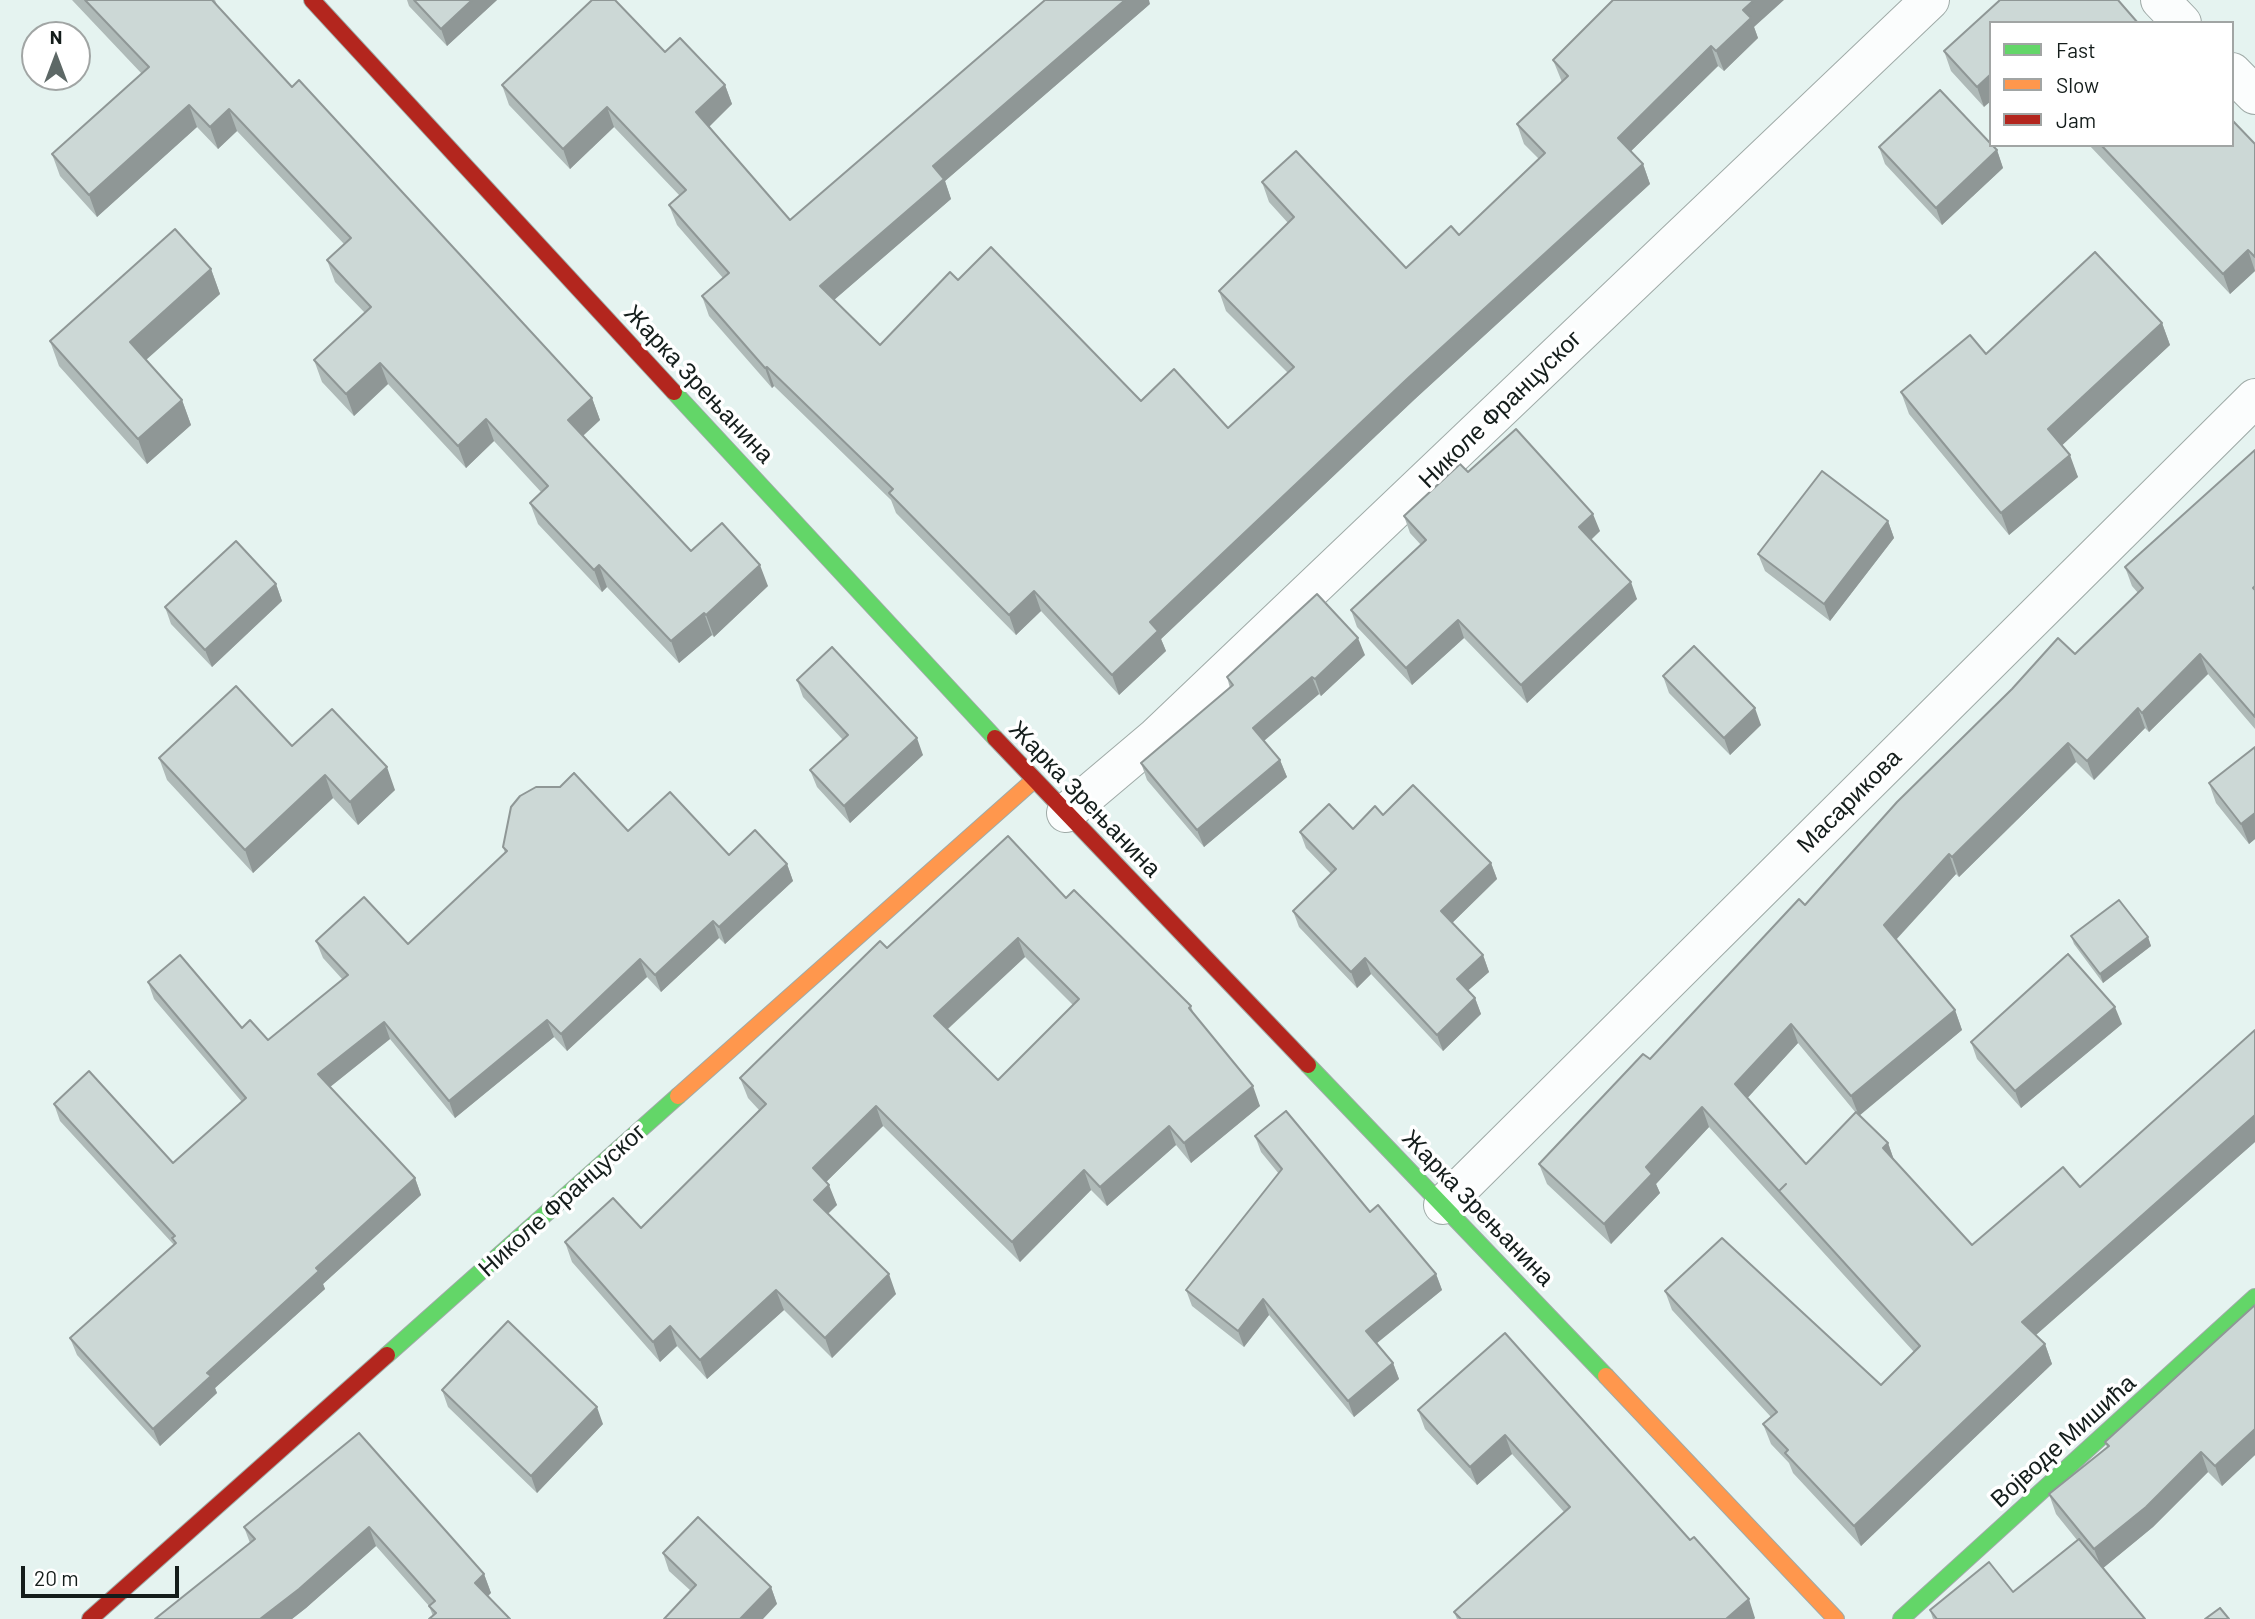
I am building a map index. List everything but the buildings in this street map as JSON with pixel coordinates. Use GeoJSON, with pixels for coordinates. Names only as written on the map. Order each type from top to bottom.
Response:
{"type":"FeatureCollection","features":[{"type":"Feature","properties":{"kind":"street","name":"Жарка Зрењанина"},"geometry":{"type":"LineString","coordinates":[[312,0],[1066,814],[1443,1205],[1836,1619]]}},
{"type":"Feature","properties":{"kind":"street","name":"Николе Француског"},"geometry":{"type":"LineString","coordinates":[[1066,814],[1166,727],[1930,0]]}},
{"type":"Feature","properties":{"kind":"street"},"geometry":{"type":"LineString","coordinates":[[2160,0],[2180,21]]}},
{"type":"Feature","properties":{"kind":"street"},"geometry":{"type":"LineString","coordinates":[[2234,74],[2255,95]]}},
{"type":"Feature","properties":{"kind":"street","name":"Масарикова"},"geometry":{"type":"LineString","coordinates":[[1443,1205],[2255,398]]}},
{"type":"Feature","properties":{"kind":"street","name":"Николе Француског"},"geometry":{"type":"LineString","coordinates":[[90,1619],[1034,780]]}},
{"type":"Feature","properties":{"kind":"street","name":"Војводе Мишића"},"geometry":{"type":"LineString","coordinates":[[1902,1619],[2255,1297]]}},
{"type":"Feature","properties":{"kind":"traffic: fast"},"geometry":{"type":"LineString","coordinates":[[674,392],[995,738]]}},
{"type":"Feature","properties":{"kind":"traffic: fast"},"geometry":{"type":"LineString","coordinates":[[1308,1065],[1606,1376]]}},
{"type":"Feature","properties":{"kind":"traffic: fast"},"geometry":{"type":"LineString","coordinates":[[387,1355],[678,1096]]}},
{"type":"Feature","properties":{"kind":"traffic: fast"},"geometry":{"type":"LineString","coordinates":[[1901,1619],[2255,1297]]}},
{"type":"Feature","properties":{"kind":"traffic: slow"},"geometry":{"type":"LineString","coordinates":[[678,1096],[1034,780]]}},
{"type":"Feature","properties":{"kind":"traffic: slow"},"geometry":{"type":"LineString","coordinates":[[1606,1376],[1836,1619]]}},
{"type":"Feature","properties":{"kind":"traffic: jam"},"geometry":{"type":"LineString","coordinates":[[312,0],[674,392]]}},
{"type":"Feature","properties":{"kind":"traffic: jam"},"geometry":{"type":"LineString","coordinates":[[995,738],[1308,1065]]}},
{"type":"Feature","properties":{"kind":"traffic: jam"},"geometry":{"type":"LineString","coordinates":[[90,1619],[387,1355]]}}]}
